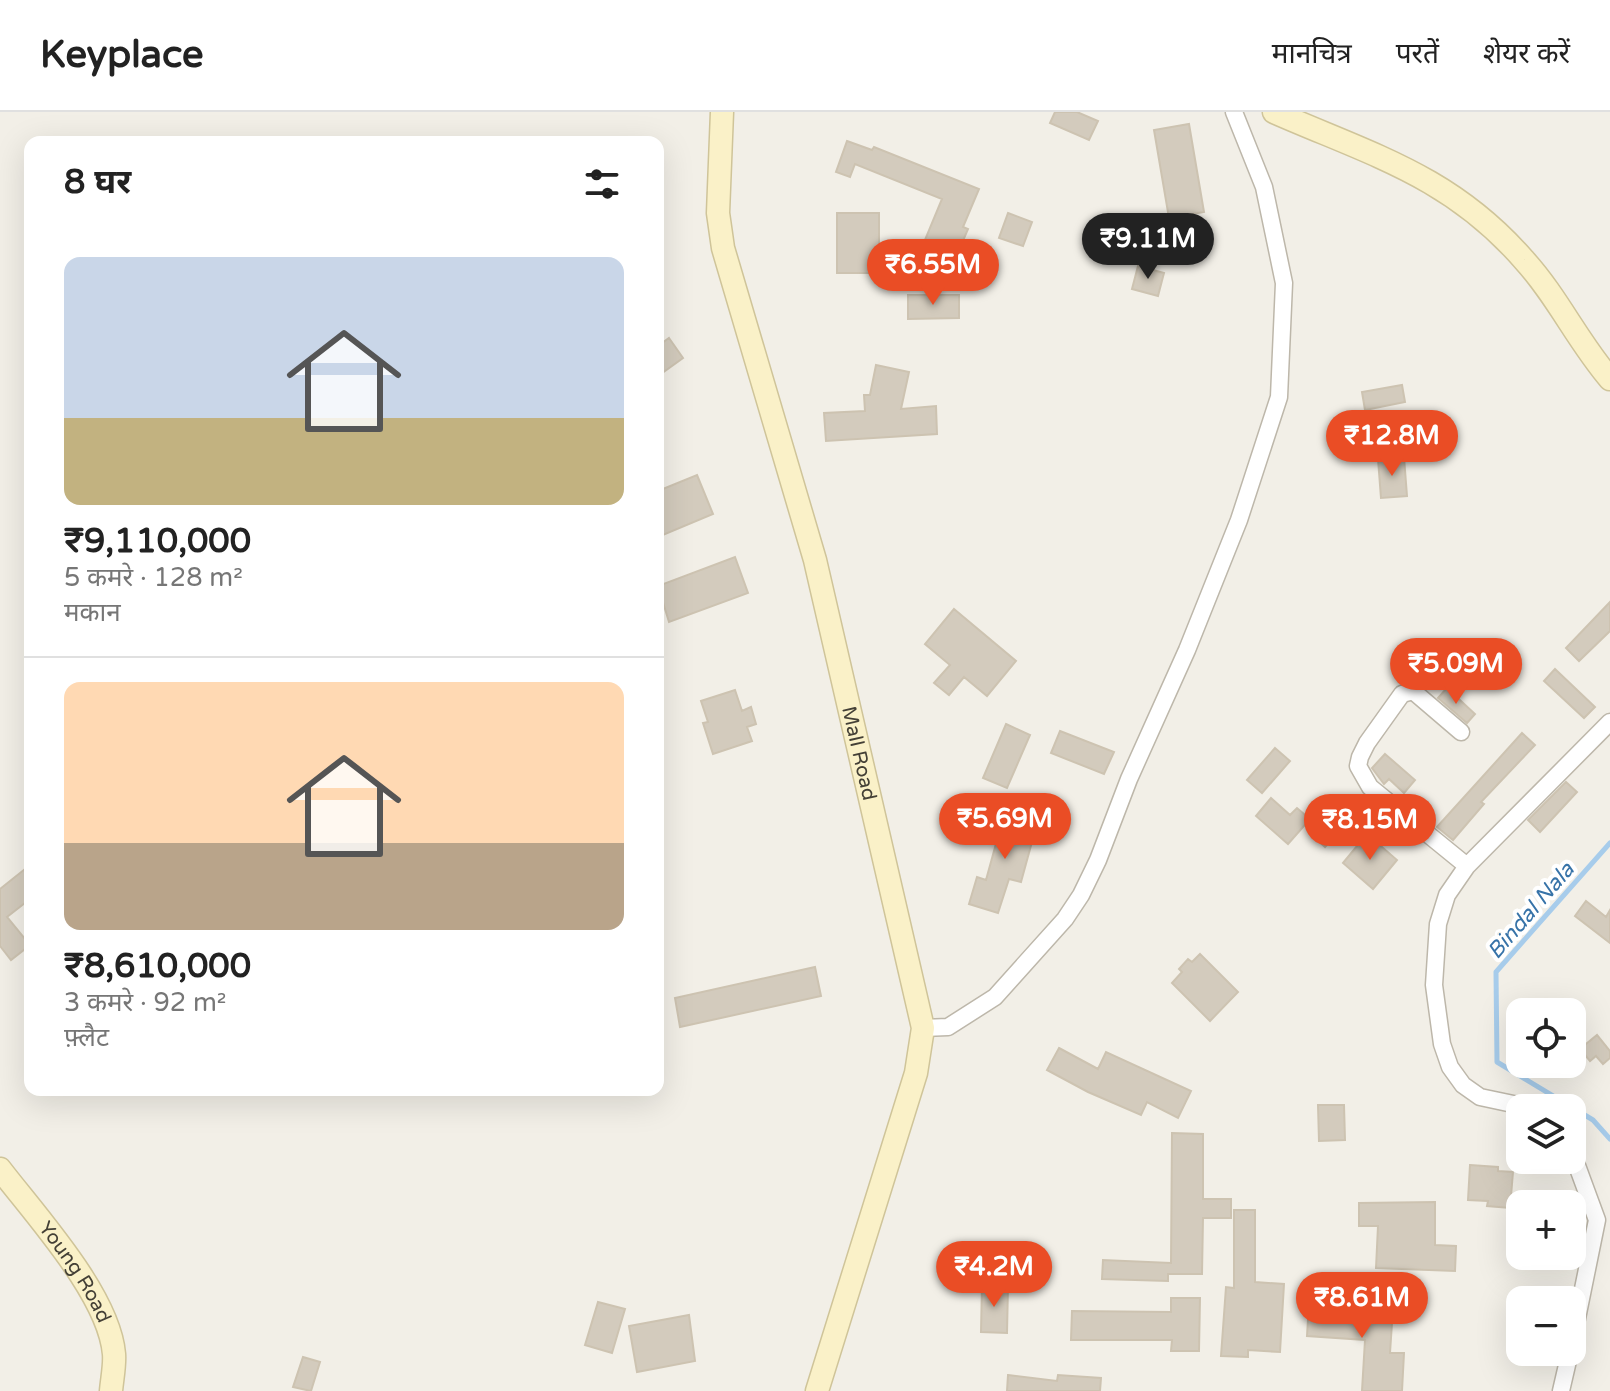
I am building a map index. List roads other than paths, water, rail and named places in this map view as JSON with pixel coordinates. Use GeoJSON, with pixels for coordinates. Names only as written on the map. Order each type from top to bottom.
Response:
{"type":"FeatureCollection","features":[{"type":"Feature","properties":{"kind":"street","name":"Mall Road"},"geometry":{"type":"LineString","coordinates":[[722,112],[718,213],[723,248],[815,560],[923,1028],[916,1073],[817,1391]]}},
{"type":"Feature","properties":{"kind":"street"},"geometry":{"type":"LineString","coordinates":[[923,1028],[948,1027],[995,997],[1065,919],[1081,895],[1187,650],[1239,520],[1279,397],[1284,283],[1264,187],[1234,112]]}},
{"type":"Feature","properties":{"kind":"street"},"geometry":{"type":"LineString","coordinates":[[1274,112],[1381,156],[1432,181],[1468,205],[1527,262],[1610,379]]}},
{"type":"Feature","properties":{"kind":"street"},"geometry":{"type":"LineString","coordinates":[[1461,732],[1413,691],[1409,691],[1402,694],[1367,743],[1358,766],[1370,787],[1467,866]]}},
{"type":"Feature","properties":{"kind":"street"},"geometry":{"type":"LineString","coordinates":[[1506,1102],[1480,1097],[1463,1085],[1450,1067],[1442,1044],[1434,985],[1438,924],[1447,895],[1467,866],[1610,722]]}},
{"type":"Feature","properties":{"kind":"street","name":"Young Road"},"geometry":{"type":"LineString","coordinates":[[0,1169],[87,1284],[100,1307],[115,1355],[111,1391]]}},
{"type":"Feature","properties":{"kind":"street"},"geometry":{"type":"LineString","coordinates":[[1580,1174],[1597,1220],[1584,1286]]}},
{"type":"Feature","properties":{"kind":"street"},"geometry":{"type":"LineString","coordinates":[[1561,1391],[1567,1366]]}},
{"type":"Feature","properties":{"kind":"waterway","name":"Bindal Nala"},"geometry":{"type":"LineString","coordinates":[[1610,843],[1496,972],[1497,1062],[1593,1120],[1610,1139]]}}]}
